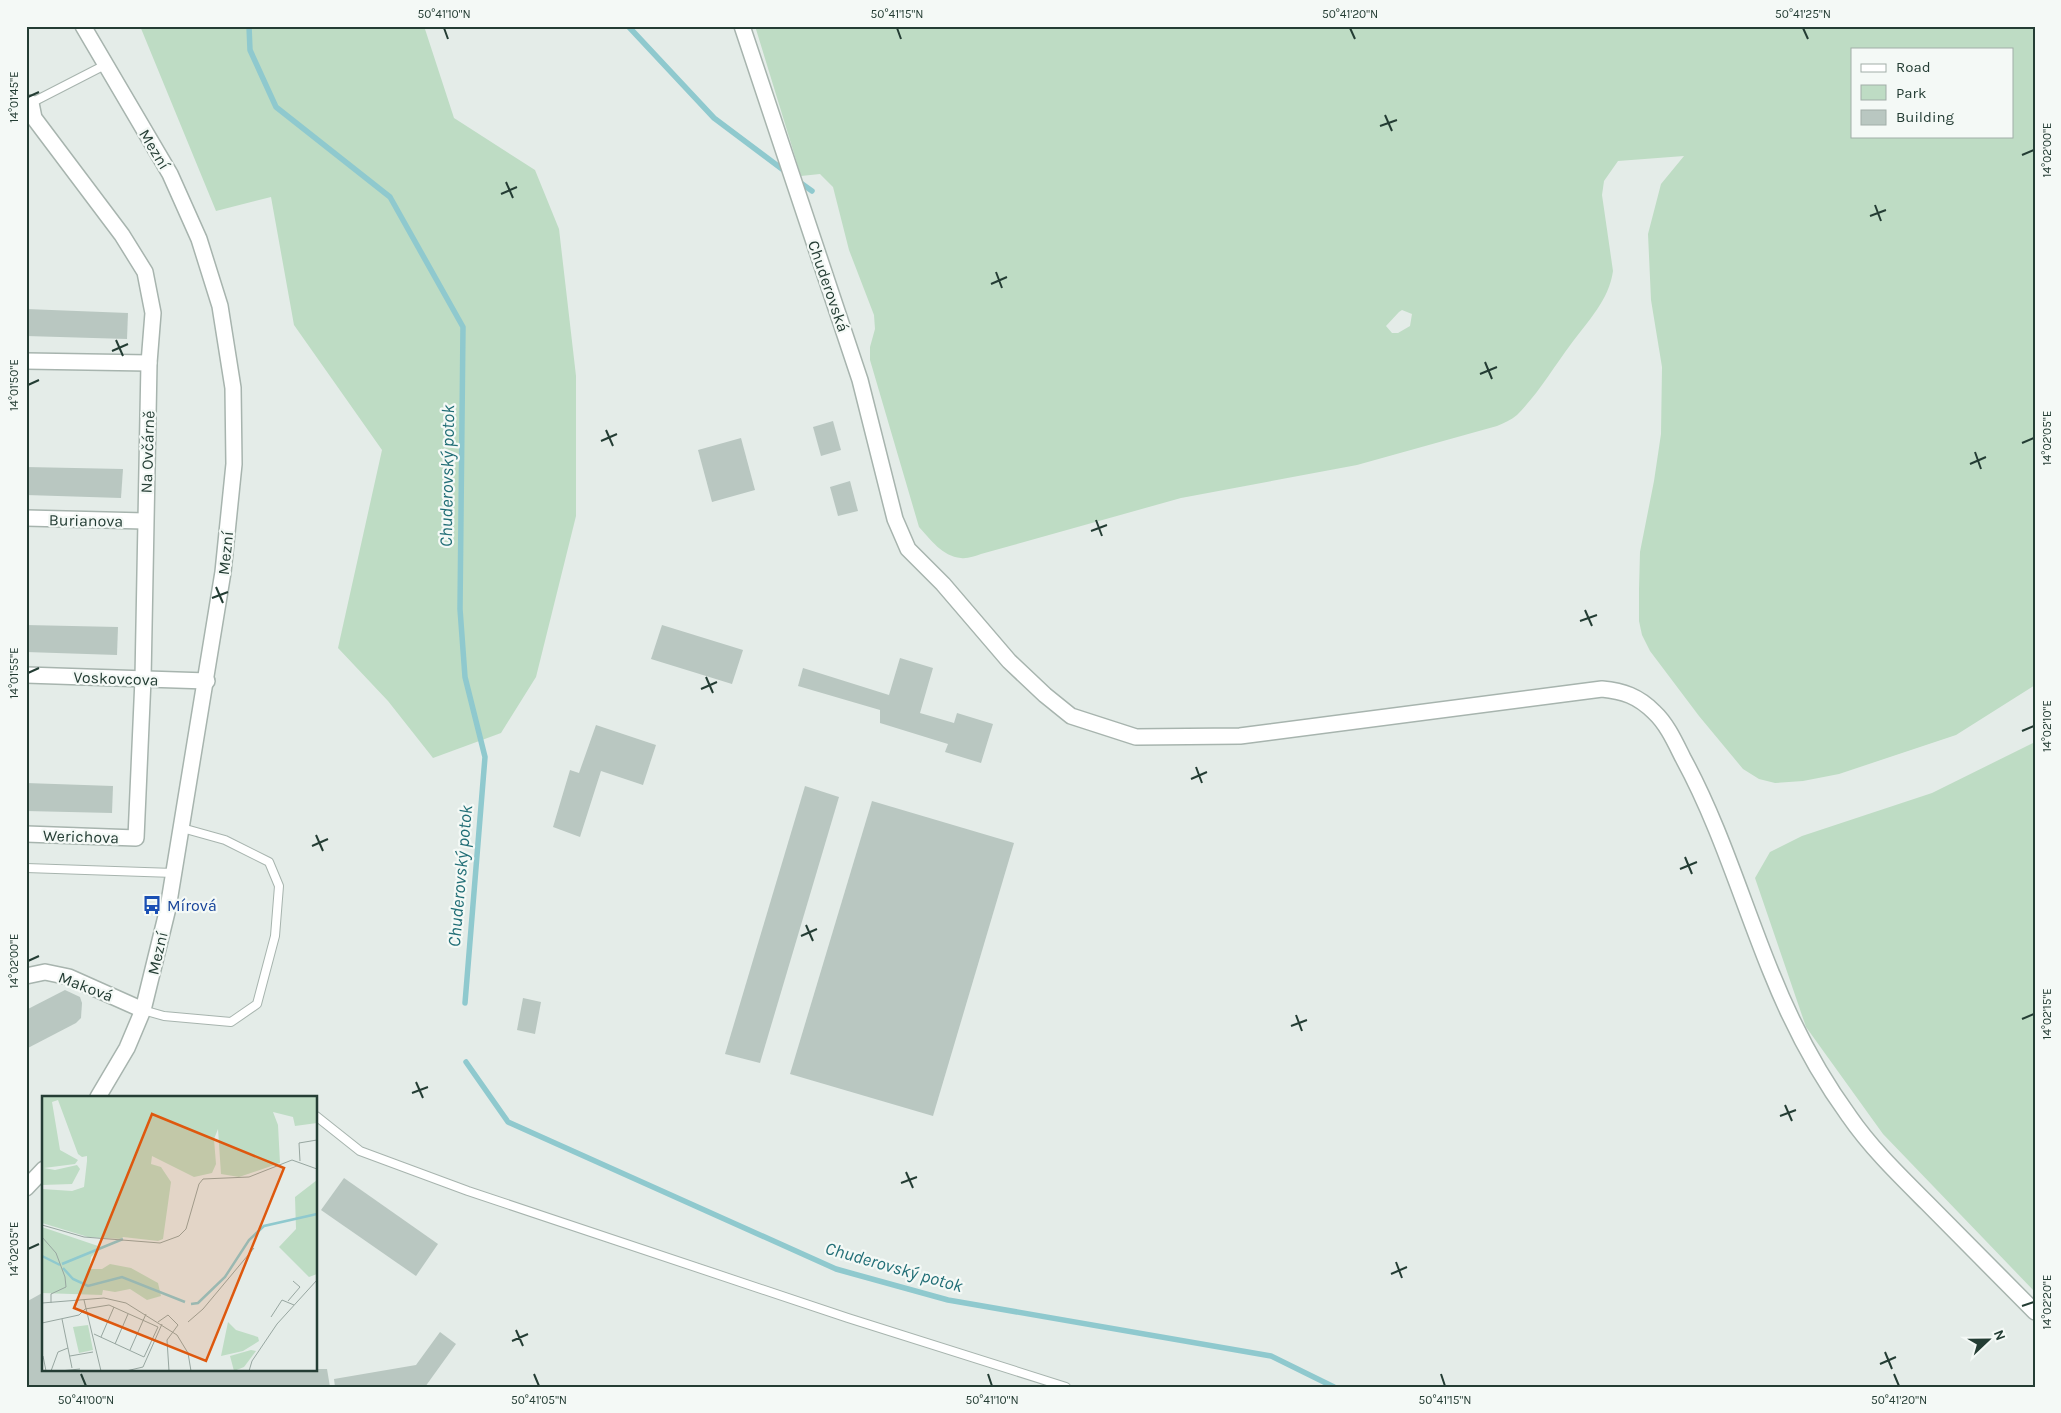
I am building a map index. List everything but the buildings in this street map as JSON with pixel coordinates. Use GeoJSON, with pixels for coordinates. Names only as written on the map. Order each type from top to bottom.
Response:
{"type":"FeatureCollection","features":[{"type":"Feature","properties":{"kind":"street","name":"Mezní"},"geometry":{"type":"LineString","coordinates":[[83,26],[170,174],[199,239],[220,306],[233,388],[234,464],[223,572],[174,873],[143,1010],[126,1048],[99,1096]]}},
{"type":"Feature","properties":{"kind":"street","name":"Chuderovská"},"geometry":{"type":"LineString","coordinates":[[742,26],[860,380],[896,519],[908,549],[943,584],[1009,661],[1045,695],[1072,716],[1136,737],[1240,736],[1602,689],[1622,691],[1638,700],[1655,712],[1669,732],[1690,770],[1709,813],[1771,973],[1799,1033],[1844,1109],[1896,1171],[2035,1312]]}},
{"type":"Feature","properties":{"kind":"street","name":"Na Ovčárně"},"geometry":{"type":"LineString","coordinates":[[28,106],[34,118],[122,235],[145,272],[153,313],[149,363],[143,679],[136,838]]}},
{"type":"Feature","properties":{"kind":"street"},"geometry":{"type":"LineString","coordinates":[[26,361],[149,363]]}},
{"type":"Feature","properties":{"kind":"street","name":"Burianova"},"geometry":{"type":"LineString","coordinates":[[26,518],[145,521]]}},
{"type":"Feature","properties":{"kind":"street","name":"Voskovcova"},"geometry":{"type":"LineString","coordinates":[[26,675],[206,682]]}},
{"type":"Feature","properties":{"kind":"street","name":"Werichova"},"geometry":{"type":"LineString","coordinates":[[26,834],[136,838]]}},
{"type":"Feature","properties":{"kind":"street","name":"Maková"},"geometry":{"type":"LineString","coordinates":[[26,976],[45,972],[69,977],[143,1010]]}},
{"type":"Feature","properties":{"kind":"street"},"geometry":{"type":"LineString","coordinates":[[26,1188],[42,1171]]}},
{"type":"Feature","properties":{"kind":"lane"},"geometry":{"type":"LineString","coordinates":[[28,106],[105,65]]}},
{"type":"Feature","properties":{"kind":"lane"},"geometry":{"type":"LineString","coordinates":[[143,1010],[164,1016],[231,1022],[257,1004],[274,936],[279,886],[269,862],[225,840],[182,828]]}},
{"type":"Feature","properties":{"kind":"lane"},"geometry":{"type":"LineString","coordinates":[[26,868],[174,873]]}},
{"type":"Feature","properties":{"kind":"lane"},"geometry":{"type":"LineString","coordinates":[[318,1118],[360,1151],[468,1191],[848,1318],[1066,1387]]}},
{"type":"Feature","properties":{"kind":"green space"},"geometry":{"type":"Polygon","coordinates":[[[140,26],[424,26],[454,118],[535,170],[559,229],[576,376],[576,516],[536,677],[501,733],[433,758],[388,701],[338,648],[382,450],[294,325],[271,197],[216,211],[140,26]]]}},
{"type":"Feature","properties":{"kind":"green space"},"geometry":{"type":"Polygon","coordinates":[[[755,26],[2035,26],[2035,685],[1956,735],[1839,774],[1803,781],[1775,783],[1759,779],[1743,769],[1699,716],[1650,651],[1642,635],[1639,621],[1640,552],[1661,434],[1662,367],[1651,300],[1648,234],[1661,184],[1684,156],[1618,161],[1604,181],[1602,195],[1613,271],[1611,282],[1597,310],[1539,390],[1525,407],[1510,420],[1497,426],[1357,465],[1181,498],[968,558],[954,557],[943,551],[919,527],[870,360],[870,347],[875,329],[874,315],[849,250],[833,187],[820,174],[801,176],[755,26]],[[1402,310],[1386,326],[1392,333],[1398,333],[1410,326],[1412,314],[1402,310]]]}},
{"type":"Feature","properties":{"kind":"green space"},"geometry":{"type":"Polygon","coordinates":[[[2035,742],[2035,1292],[1883,1134],[1806,1027],[1755,878],[1770,852],[1802,836],[1932,793],[2035,742]]]}},
{"type":"Feature","properties":{"kind":"waterway","name":"Chuderovský potok"},"geometry":{"type":"LineString","coordinates":[[249,26],[250,50],[276,107],[390,197],[463,327],[460,609],[465,677],[485,757],[465,1003]]}},
{"type":"Feature","properties":{"kind":"waterway"},"geometry":{"type":"LineString","coordinates":[[628,26],[714,118],[786,172]]}},
{"type":"Feature","properties":{"kind":"waterway"},"geometry":{"type":"LineString","coordinates":[[798,181],[812,191]]}},
{"type":"Feature","properties":{"kind":"waterway","name":"Chuderovský potok"},"geometry":{"type":"LineString","coordinates":[[466,1062],[508,1122],[836,1269],[948,1300],[1271,1356],[1334,1387]]}},
{"type":"Feature","properties":{"kind":"place","name":"Mírová"},"geometry":{"type":"Point","coordinates":[152,905]}}]}
